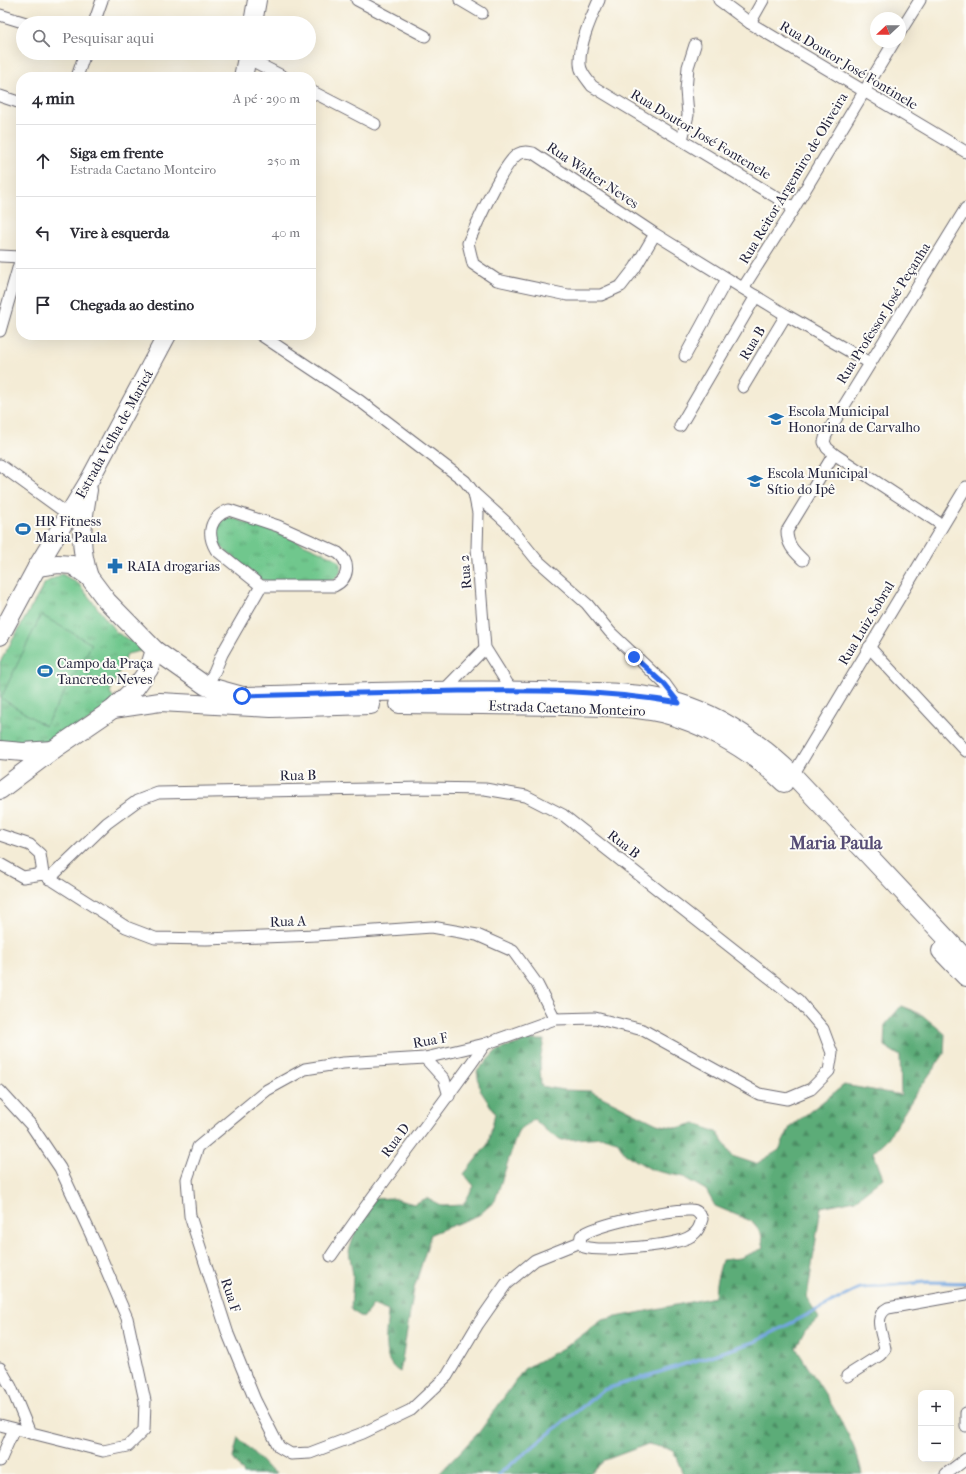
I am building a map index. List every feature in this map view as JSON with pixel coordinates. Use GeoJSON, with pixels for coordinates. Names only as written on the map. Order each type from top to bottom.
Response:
{"type":"FeatureCollection","features":[{"type":"Feature","properties":{"kind":"main road"},"geometry":{"type":"LineString","coordinates":[[254,16],[257,0]]}},
{"type":"Feature","properties":{"kind":"main road"},"geometry":{"type":"LineString","coordinates":[[244,72],[247,60]]}},
{"type":"Feature","properties":{"kind":"main road","name":"Estrada Velha de Maricá"},"geometry":{"type":"LineString","coordinates":[[0,636],[37,567],[89,481],[164,340]]}},
{"type":"Feature","properties":{"kind":"main road","name":"Estrada Caetano Monteiro"},"geometry":{"type":"LineString","coordinates":[[89,481],[81,530],[83,558],[89,577],[107,602],[156,650],[206,686],[242,696],[443,691],[512,691],[614,694],[638,696],[679,703],[725,723],[770,752],[793,774],[966,959]]}},
{"type":"Feature","properties":{"kind":"main road","name":"Estrada Caetano Monteiro"},"geometry":{"type":"LineString","coordinates":[[37,567],[58,564],[72,565],[89,577]]}},
{"type":"Feature","properties":{"kind":"main road"},"geometry":{"type":"LineString","coordinates":[[0,790],[53,750],[113,709],[136,687],[149,669],[156,650]]}},
{"type":"Feature","properties":{"kind":"main road","name":"Estrada Caetano Monteiro"},"geometry":{"type":"LineString","coordinates":[[113,709],[160,702],[271,708],[397,704],[513,705],[645,710],[678,718],[714,733],[746,751],[772,771],[966,977]]}},
{"type":"Feature","properties":{"kind":"main road"},"geometry":{"type":"LineString","coordinates":[[0,750],[23,752],[53,750]]}},
{"type":"Feature","properties":{"kind":"street"},"geometry":{"type":"LineString","coordinates":[[96,16],[102,0]]}},
{"type":"Feature","properties":{"kind":"street"},"geometry":{"type":"LineString","coordinates":[[357,0],[425,36]]}},
{"type":"Feature","properties":{"kind":"street"},"geometry":{"type":"LineString","coordinates":[[460,0],[482,13]]}},
{"type":"Feature","properties":{"kind":"street","name":"Rua Doutor José Fontenele"},"geometry":{"type":"LineString","coordinates":[[599,0],[585,31],[580,64],[584,76],[592,86],[794,208]]}},
{"type":"Feature","properties":{"kind":"street","name":"Rua Doutor José Fontinele"},"geometry":{"type":"LineString","coordinates":[[719,0],[750,23],[966,152]]}},
{"type":"Feature","properties":{"kind":"street"},"geometry":{"type":"LineString","coordinates":[[750,23],[762,0]]}},
{"type":"Feature","properties":{"kind":"street"},"geometry":{"type":"LineString","coordinates":[[906,22],[920,0]]}},
{"type":"Feature","properties":{"kind":"street"},"geometry":{"type":"LineString","coordinates":[[0,15],[16,20]]}},
{"type":"Feature","properties":{"kind":"street"},"geometry":{"type":"LineString","coordinates":[[682,140],[688,115],[686,90],[688,67],[695,45]]}},
{"type":"Feature","properties":{"kind":"street","name":"Rua Reitor Argemiro de Oliveira"},"geometry":{"type":"LineString","coordinates":[[743,288],[794,208],[890,48]]}},
{"type":"Feature","properties":{"kind":"street"},"geometry":{"type":"LineString","coordinates":[[79,72],[83,60]]}},
{"type":"Feature","properties":{"kind":"street"},"geometry":{"type":"LineString","coordinates":[[255,60],[275,72]]}},
{"type":"Feature","properties":{"kind":"street"},"geometry":{"type":"LineString","coordinates":[[316,94],[375,124]]}},
{"type":"Feature","properties":{"kind":"street"},"geometry":{"type":"LineString","coordinates":[[0,96],[16,101]]}},
{"type":"Feature","properties":{"kind":"street","name":"Rua Walter Neves"},"geometry":{"type":"LineString","coordinates":[[655,234],[635,268],[621,286],[601,295],[568,295],[497,280],[473,264],[468,242],[501,176],[517,154],[526,151],[533,153],[655,234],[786,315],[870,363]]}},
{"type":"Feature","properties":{"kind":"street","name":"Rua Professor José Peçanha"},"geometry":{"type":"LineString","coordinates":[[834,454],[827,448],[824,442],[826,435],[966,208]]}},
{"type":"Feature","properties":{"kind":"street"},"geometry":{"type":"LineString","coordinates":[[0,256],[16,258]]}},
{"type":"Feature","properties":{"kind":"street"},"geometry":{"type":"LineString","coordinates":[[0,331],[16,275]]}},
{"type":"Feature","properties":{"kind":"street"},"geometry":{"type":"LineString","coordinates":[[685,356],[728,279]]}},
{"type":"Feature","properties":{"kind":"street"},"geometry":{"type":"LineString","coordinates":[[680,426],[756,296]]}},
{"type":"Feature","properties":{"kind":"street","name":"Rua B"},"geometry":{"type":"LineString","coordinates":[[743,387],[786,315]]}},
{"type":"Feature","properties":{"kind":"street"},"geometry":{"type":"LineString","coordinates":[[268,340],[375,412],[465,481],[474,493],[506,522],[546,568],[587,604],[610,632],[664,684],[679,703]]}},
{"type":"Feature","properties":{"kind":"street"},"geometry":{"type":"LineString","coordinates":[[803,560],[790,548],[787,540],[787,531],[834,454],[942,525]]}},
{"type":"Feature","properties":{"kind":"street"},"geometry":{"type":"LineString","coordinates":[[0,465],[69,515]]}},
{"type":"Feature","properties":{"kind":"street","name":"Rua 2"},"geometry":{"type":"LineString","coordinates":[[474,493],[478,513],[477,548],[485,648],[512,691]]}},
{"type":"Feature","properties":{"kind":"street","name":"Rua Luiz Sobral"},"geometry":{"type":"LineString","coordinates":[[793,774],[942,525],[964,496]]}},
{"type":"Feature","properties":{"kind":"street"},"geometry":{"type":"LineString","coordinates":[[229,510],[278,526],[338,553],[346,562],[347,574],[340,584],[334,586],[261,586],[216,550],[211,543],[211,526],[221,513],[229,510]]}},
{"type":"Feature","properties":{"kind":"street"},"geometry":{"type":"LineString","coordinates":[[206,686],[214,673],[222,654],[261,586]]}},
{"type":"Feature","properties":{"kind":"street"},"geometry":{"type":"LineString","coordinates":[[869,647],[966,751]]}},
{"type":"Feature","properties":{"kind":"street"},"geometry":{"type":"LineString","coordinates":[[443,691],[485,648]]}},
{"type":"Feature","properties":{"kind":"street","name":"Rua B"},"geometry":{"type":"LineString","coordinates":[[46,876],[106,823],[137,801],[158,793],[485,788],[526,796],[563,815],[798,1000],[824,1029],[832,1053],[829,1071],[811,1089],[787,1099],[759,1094],[643,1030],[595,1018],[555,1019]]}},
{"type":"Feature","properties":{"kind":"street"},"geometry":{"type":"LineString","coordinates":[[0,835],[30,845],[40,854],[46,876],[23,877],[0,864]]}},
{"type":"Feature","properties":{"kind":"street","name":"Rua A"},"geometry":{"type":"LineString","coordinates":[[46,876],[126,927],[154,938],[206,939],[317,935],[432,927],[477,935],[513,951],[538,984],[555,1019]]}},
{"type":"Feature","properties":{"kind":"street","name":"Rua F"},"geometry":{"type":"LineString","coordinates":[[555,1019],[485,1044],[425,1058],[343,1062],[305,1069],[267,1090],[198,1147],[187,1179],[190,1216],[228,1334],[255,1400],[279,1447],[291,1454],[310,1453],[363,1433],[411,1410],[447,1376],[478,1324],[506,1284],[535,1260],[580,1242]]}},
{"type":"Feature","properties":{"kind":"street","name":"Rua D"},"geometry":{"type":"LineString","coordinates":[[331,1256],[418,1134],[448,1096],[485,1044]]}},
{"type":"Feature","properties":{"kind":"street"},"geometry":{"type":"LineString","coordinates":[[425,1058],[444,1079],[448,1096]]}},
{"type":"Feature","properties":{"kind":"street"},"geometry":{"type":"LineString","coordinates":[[0,1091],[31,1125],[60,1168],[94,1240],[127,1318],[145,1401],[144,1430],[128,1446],[103,1451],[0,1425]]}},
{"type":"Feature","properties":{"kind":"street","name":"Rua F"},"geometry":{"type":"LineString","coordinates":[[692,1210],[699,1213],[702,1219],[700,1228],[691,1237],[677,1242],[598,1249],[584,1247],[580,1242],[581,1236],[587,1231],[665,1213],[692,1210]]}},
{"type":"Feature","properties":{"kind":"street"},"geometry":{"type":"LineString","coordinates":[[848,1376],[880,1356],[885,1349],[878,1319],[882,1311],[888,1308],[966,1294]]}},
{"type":"Feature","properties":{"kind":"street"},"geometry":{"type":"LineString","coordinates":[[0,1368],[11,1387],[30,1433]]}},
{"type":"Feature","properties":{"kind":"street"},"geometry":{"type":"LineString","coordinates":[[966,1413],[966,1426]]}},
{"type":"Feature","properties":{"kind":"street"},"geometry":{"type":"LineString","coordinates":[[0,1461],[14,1429]]}},
{"type":"Feature","properties":{"kind":"street"},"geometry":{"type":"LineString","coordinates":[[946,1474],[966,1459]]}},
{"type":"Feature","properties":{"kind":"green space"},"geometry":{"type":"Polygon","coordinates":[[[229,517],[276,532],[335,558],[341,567],[340,573],[333,580],[269,582],[259,579],[220,546],[216,533],[217,528],[221,522],[229,517]]]}},
{"type":"Feature","properties":{"kind":"green space"},"geometry":{"type":"Polygon","coordinates":[[[62,574],[79,584],[116,632],[145,650],[127,654],[110,692],[116,702],[58,741],[0,745],[0,662],[45,583],[62,574]]]}},
{"type":"Feature","properties":{"kind":"green space","name":"Campo da Praça Tancredo Neves"},"geometry":{"type":"Polygon","coordinates":[[[41,615],[92,644],[45,726],[1,698],[41,615]]]}},
{"type":"Feature","properties":{"kind":"green space"},"geometry":{"type":"Polygon","coordinates":[[[901,1006],[921,1014],[945,1034],[944,1054],[915,1095],[888,1138],[873,1152],[883,1178],[855,1200],[821,1207],[807,1298],[819,1318],[805,1331],[796,1348],[844,1426],[852,1442],[862,1474],[683,1474],[673,1450],[648,1444],[605,1460],[589,1474],[439,1474],[480,1431],[524,1369],[570,1344],[602,1320],[715,1297],[716,1283],[722,1260],[740,1258],[764,1248],[761,1233],[751,1221],[715,1206],[706,1190],[683,1177],[652,1170],[625,1154],[617,1141],[603,1137],[562,1140],[550,1134],[534,1119],[518,1131],[495,1201],[479,1215],[431,1234],[414,1289],[400,1372],[393,1367],[389,1360],[386,1344],[388,1311],[373,1305],[363,1318],[351,1310],[353,1275],[349,1251],[357,1226],[374,1199],[391,1198],[414,1204],[427,1198],[442,1206],[463,1205],[474,1186],[464,1174],[488,1144],[495,1113],[480,1090],[477,1071],[496,1051],[528,1040],[544,1040],[540,1061],[541,1086],[564,1090],[590,1091],[657,1124],[677,1128],[695,1123],[718,1133],[732,1156],[756,1164],[779,1150],[790,1127],[844,1085],[901,1095],[900,1056],[884,1046],[885,1025],[901,1006]]]}},
{"type":"Feature","properties":{"kind":"green space"},"geometry":{"type":"Polygon","coordinates":[[[238,1437],[269,1469],[277,1474],[244,1474],[233,1458],[238,1437]]]}},
{"type":"Feature","properties":{"kind":"waterway"},"geometry":{"type":"LineString","coordinates":[[499,1474],[603,1390],[754,1342],[860,1288],[926,1282],[966,1283]]}},
{"type":"Feature","properties":{"kind":"place","name":"Escola Municipal Honorina de Carvalho"},"geometry":{"type":"Point","coordinates":[776,419]}},
{"type":"Feature","properties":{"kind":"place","name":"Escola Municipal Sítio do Ipê"},"geometry":{"type":"Point","coordinates":[755,481]}},
{"type":"Feature","properties":{"kind":"place","name":"HR Fitness Maria Paula"},"geometry":{"type":"Point","coordinates":[23,529]}},
{"type":"Feature","properties":{"kind":"place","name":"RAIA drogarias"},"geometry":{"type":"Point","coordinates":[115,566]}},
{"type":"Feature","properties":{"kind":"place","name":"Campo da Praça Tancredo Neves"},"geometry":{"type":"Point","coordinates":[45,671]}},
{"type":"Feature","properties":{"kind":"district","name":"Maria Paula"},"geometry":{"type":"Point","coordinates":[836,843]}},
{"type":"Feature","properties":{"kind":"route"},"geometry":{"type":"LineString","coordinates":[[242,696],[443,691],[584,692],[638,696],[679,703],[664,684],[634,657]]}}]}
